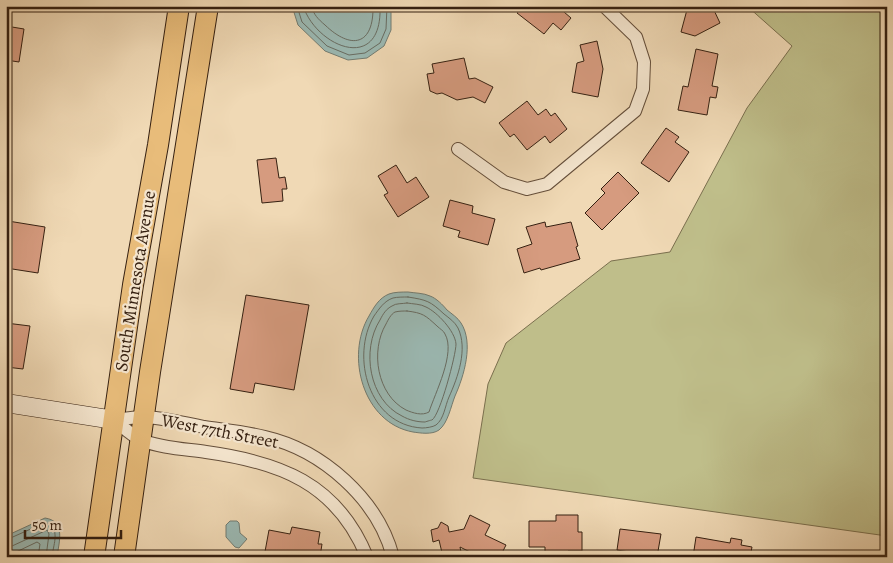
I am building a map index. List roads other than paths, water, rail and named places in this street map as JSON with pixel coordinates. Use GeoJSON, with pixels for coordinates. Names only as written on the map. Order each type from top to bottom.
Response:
{"type":"FeatureCollection","features":[{"type":"Feature","properties":{"kind":"main road","name":"South Minnesota Avenue"},"geometry":{"type":"LineString","coordinates":[[94,557],[133,285],[158,146],[178,6]]}},
{"type":"Feature","properties":{"kind":"main road","name":"South Minnesota Avenue"},"geometry":{"type":"LineString","coordinates":[[124,557],[208,6]]}},
{"type":"Feature","properties":{"kind":"street"},"geometry":{"type":"LineString","coordinates":[[458,149],[504,182],[526,189],[547,184],[635,111],[643,89],[644,62],[636,37],[604,6]]}},
{"type":"Feature","properties":{"kind":"street","name":"West 77th Street"},"geometry":{"type":"LineString","coordinates":[[6,403],[114,420],[144,417],[266,437],[306,452],[343,478],[362,498],[386,536],[393,557]]}},
{"type":"Feature","properties":{"kind":"street","name":"West 77th Street"},"geometry":{"type":"LineString","coordinates":[[114,420],[141,440],[166,446],[255,460],[302,480],[330,502],[344,517],[356,535],[366,557]]}},
{"type":"Feature","properties":{"kind":"water"},"geometry":{"type":"Polygon","coordinates":[[[292,6],[391,6],[391,30],[384,46],[367,58],[348,60],[325,51],[298,25],[292,6]]]}},
{"type":"Feature","properties":{"kind":"water"},"geometry":{"type":"Polygon","coordinates":[[[408,292],[425,294],[437,300],[460,321],[467,340],[466,360],[462,379],[445,423],[439,430],[433,433],[413,432],[396,426],[382,416],[371,402],[363,386],[359,368],[362,332],[373,309],[380,300],[389,294],[408,292]]]}},
{"type":"Feature","properties":{"kind":"water"},"geometry":{"type":"Polygon","coordinates":[[[45,518],[52,520],[59,528],[60,539],[57,557],[6,557],[6,536],[45,518]]]}},
{"type":"Feature","properties":{"kind":"water"},"geometry":{"type":"Polygon","coordinates":[[[230,521],[237,521],[239,523],[240,533],[247,539],[239,548],[235,547],[226,537],[226,525],[230,521]]]}}]}
